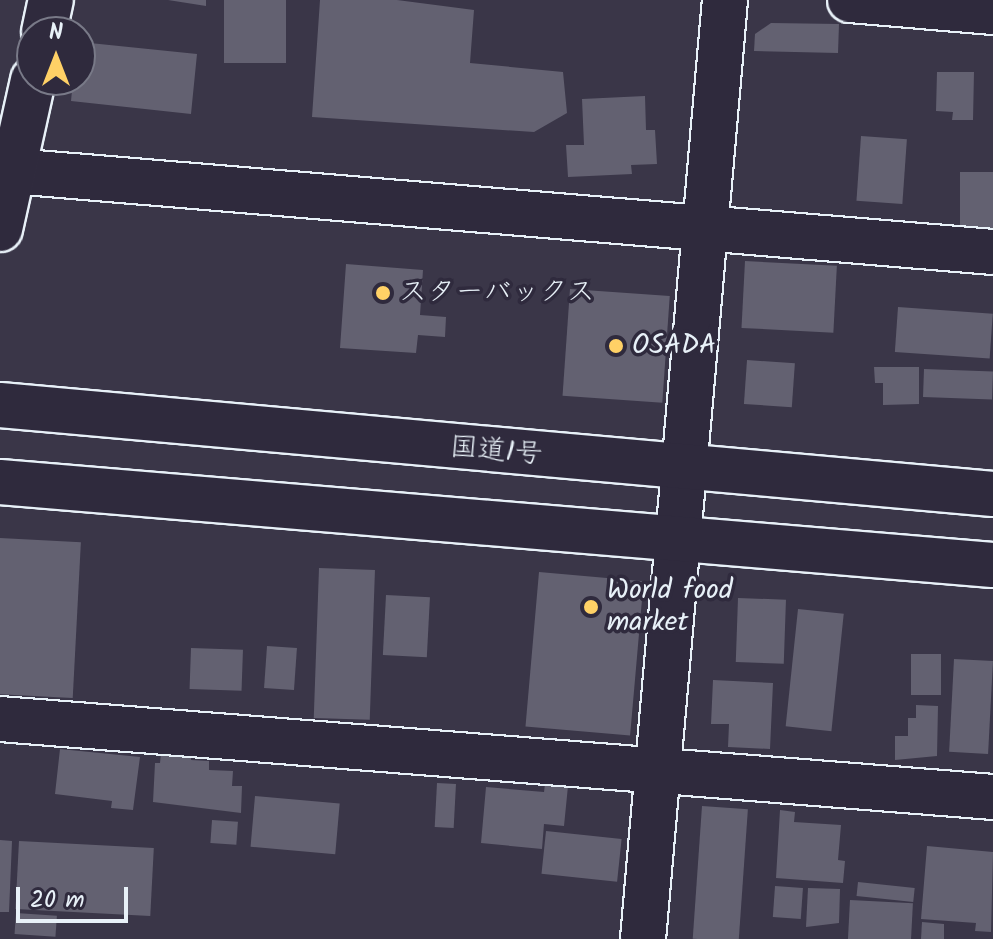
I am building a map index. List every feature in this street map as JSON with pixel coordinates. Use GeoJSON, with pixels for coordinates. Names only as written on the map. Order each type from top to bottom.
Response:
{"type":"FeatureCollection","features":[{"type":"Feature","properties":{"kind":"main road"},"geometry":{"type":"LineString","coordinates":[[643,939],[687,469],[725,0]]}},
{"type":"Feature","properties":{"kind":"main road"},"geometry":{"type":"LineString","coordinates":[[850,0],[993,12]]}},
{"type":"Feature","properties":{"kind":"main road"},"geometry":{"type":"LineString","coordinates":[[0,229],[29,96]]}},
{"type":"Feature","properties":{"kind":"main road"},"geometry":{"type":"LineString","coordinates":[[12,171],[993,252]]}},
{"type":"Feature","properties":{"kind":"main road","name":"国道1号"},"geometry":{"type":"LineString","coordinates":[[0,405],[687,469],[993,494]]}},
{"type":"Feature","properties":{"kind":"main road"},"geometry":{"type":"LineString","coordinates":[[0,482],[993,565]]}},
{"type":"Feature","properties":{"kind":"main road"},"geometry":{"type":"LineString","coordinates":[[0,719],[993,797]]}},
{"type":"Feature","properties":{"kind":"building"},"geometry":{"type":"Polygon","coordinates":[[[168,0],[206,0],[206,6],[168,0]]]}},
{"type":"Feature","properties":{"kind":"building"},"geometry":{"type":"Polygon","coordinates":[[[224,0],[286,0],[286,63],[224,63],[224,0]]]}},
{"type":"Feature","properties":{"kind":"building"},"geometry":{"type":"Polygon","coordinates":[[[320,0],[397,0],[474,10],[470,63],[563,72],[567,113],[534,132],[312,117],[320,0]]]}},
{"type":"Feature","properties":{"kind":"building"},"geometry":{"type":"Polygon","coordinates":[[[771,23],[839,24],[838,53],[754,51],[755,34],[771,23]]]}},
{"type":"Feature","properties":{"kind":"building"},"geometry":{"type":"Polygon","coordinates":[[[96,44],[197,54],[191,114],[71,101],[71,96],[96,96],[96,44]]]}},
{"type":"Feature","properties":{"kind":"building"},"geometry":{"type":"Polygon","coordinates":[[[937,72],[974,72],[973,120],[952,120],[953,112],[936,111],[937,72]]]}},
{"type":"Feature","properties":{"kind":"building"},"geometry":{"type":"Polygon","coordinates":[[[645,96],[646,130],[655,130],[657,164],[631,165],[632,174],[568,177],[566,145],[584,145],[582,99],[645,96]]]}},
{"type":"Feature","properties":{"kind":"building"},"geometry":{"type":"Polygon","coordinates":[[[861,136],[907,139],[902,204],[856,201],[861,136]]]}},
{"type":"Feature","properties":{"kind":"building"},"geometry":{"type":"Polygon","coordinates":[[[960,172],[993,172],[993,228],[960,228],[960,172]]]}},
{"type":"Feature","properties":{"kind":"building"},"geometry":{"type":"Polygon","coordinates":[[[745,261],[837,266],[833,333],[741,328],[745,261]]]}},
{"type":"Feature","properties":{"kind":"building","name":"スターバックス"},"geometry":{"type":"Polygon","coordinates":[[[346,264],[423,270],[420,315],[446,317],[445,337],[418,335],[416,353],[340,348],[346,264]]]}},
{"type":"Feature","properties":{"kind":"building","name":"OSADA"},"geometry":{"type":"Polygon","coordinates":[[[570,289],[670,296],[662,403],[563,396],[570,289]]]}},
{"type":"Feature","properties":{"kind":"building"},"geometry":{"type":"Polygon","coordinates":[[[898,307],[993,314],[990,359],[895,352],[898,307]]]}},
{"type":"Feature","properties":{"kind":"building"},"geometry":{"type":"Polygon","coordinates":[[[747,360],[795,363],[792,407],[744,404],[747,360]]]}},
{"type":"Feature","properties":{"kind":"building"},"geometry":{"type":"Polygon","coordinates":[[[874,367],[919,367],[919,404],[883,405],[883,383],[875,383],[874,367]]]}},
{"type":"Feature","properties":{"kind":"building"},"geometry":{"type":"Polygon","coordinates":[[[924,369],[993,371],[992,399],[923,397],[924,369]]]}},
{"type":"Feature","properties":{"kind":"building"},"geometry":{"type":"Polygon","coordinates":[[[0,538],[81,542],[73,698],[0,694],[0,538]]]}},
{"type":"Feature","properties":{"kind":"building"},"geometry":{"type":"Polygon","coordinates":[[[319,568],[375,570],[370,720],[314,718],[319,568]]]}},
{"type":"Feature","properties":{"kind":"building"},"geometry":{"type":"Polygon","coordinates":[[[539,572],[644,581],[630,736],[525,726],[539,572]]]}},
{"type":"Feature","properties":{"kind":"building"},"geometry":{"type":"Polygon","coordinates":[[[386,595],[430,597],[427,657],[383,655],[386,595]]]}},
{"type":"Feature","properties":{"kind":"building"},"geometry":{"type":"Polygon","coordinates":[[[738,598],[786,600],[784,664],[736,662],[738,598]]]}},
{"type":"Feature","properties":{"kind":"building"},"geometry":{"type":"Polygon","coordinates":[[[798,609],[844,614],[831,731],[786,726],[798,609]]]}},
{"type":"Feature","properties":{"kind":"building"},"geometry":{"type":"Polygon","coordinates":[[[267,646],[297,648],[294,690],[264,688],[267,646]]]}},
{"type":"Feature","properties":{"kind":"building"},"geometry":{"type":"Polygon","coordinates":[[[191,648],[243,650],[242,691],[190,689],[191,648]]]}},
{"type":"Feature","properties":{"kind":"building"},"geometry":{"type":"Polygon","coordinates":[[[911,654],[941,654],[941,695],[911,695],[911,654]]]}},
{"type":"Feature","properties":{"kind":"building"},"geometry":{"type":"Polygon","coordinates":[[[954,659],[993,661],[988,754],[949,752],[954,659]]]}},
{"type":"Feature","properties":{"kind":"building"},"geometry":{"type":"Polygon","coordinates":[[[713,680],[773,683],[770,749],[728,747],[729,724],[711,724],[713,680]]]}},
{"type":"Feature","properties":{"kind":"building"},"geometry":{"type":"Polygon","coordinates":[[[916,705],[938,706],[937,756],[895,760],[895,736],[908,736],[908,718],[916,718],[916,705]]]}},
{"type":"Feature","properties":{"kind":"building"},"geometry":{"type":"Polygon","coordinates":[[[60,749],[140,757],[133,810],[111,808],[112,801],[55,794],[60,749]]]}},
{"type":"Feature","properties":{"kind":"building"},"geometry":{"type":"Polygon","coordinates":[[[161,753],[191,754],[191,760],[209,761],[209,770],[233,771],[232,786],[242,786],[241,813],[153,802],[155,763],[160,763],[161,753]]]}},
{"type":"Feature","properties":{"kind":"building"},"geometry":{"type":"Polygon","coordinates":[[[437,783],[456,784],[454,828],[435,827],[437,783]]]}},
{"type":"Feature","properties":{"kind":"building"},"geometry":{"type":"Polygon","coordinates":[[[545,784],[568,786],[564,826],[544,824],[542,849],[481,843],[486,787],[544,792],[545,784]]]}},
{"type":"Feature","properties":{"kind":"building"},"geometry":{"type":"Polygon","coordinates":[[[255,796],[340,803],[335,854],[251,847],[255,796]]]}},
{"type":"Feature","properties":{"kind":"building"},"geometry":{"type":"Polygon","coordinates":[[[702,806],[748,809],[739,939],[693,939],[702,806]]]}},
{"type":"Feature","properties":{"kind":"building"},"geometry":{"type":"Polygon","coordinates":[[[780,810],[795,812],[794,822],[841,825],[838,860],[845,861],[843,883],[776,878],[780,810]]]}},
{"type":"Feature","properties":{"kind":"building"},"geometry":{"type":"Polygon","coordinates":[[[212,820],[238,822],[236,845],[210,843],[212,820]]]}},
{"type":"Feature","properties":{"kind":"building"},"geometry":{"type":"Polygon","coordinates":[[[546,831],[622,839],[617,882],[542,874],[546,831]]]}},
{"type":"Feature","properties":{"kind":"building"},"geometry":{"type":"Polygon","coordinates":[[[0,840],[12,841],[9,912],[0,912],[0,840]]]}},
{"type":"Feature","properties":{"kind":"building"},"geometry":{"type":"Polygon","coordinates":[[[19,841],[154,848],[150,916],[15,909],[19,841]]]}},
{"type":"Feature","properties":{"kind":"building"},"geometry":{"type":"Polygon","coordinates":[[[927,846],[993,852],[991,932],[975,931],[976,923],[921,919],[927,846]]]}},
{"type":"Feature","properties":{"kind":"building"},"geometry":{"type":"Polygon","coordinates":[[[858,882],[915,888],[913,902],[857,896],[858,882]]]}},
{"type":"Feature","properties":{"kind":"building"},"geometry":{"type":"Polygon","coordinates":[[[775,886],[803,888],[801,919],[773,917],[775,886]]]}},
{"type":"Feature","properties":{"kind":"building"},"geometry":{"type":"Polygon","coordinates":[[[808,888],[840,889],[839,923],[806,927],[808,888]]]}},
{"type":"Feature","properties":{"kind":"building"},"geometry":{"type":"Polygon","coordinates":[[[850,900],[913,903],[911,939],[848,939],[850,900]]]}},
{"type":"Feature","properties":{"kind":"building"},"geometry":{"type":"Polygon","coordinates":[[[16,913],[57,916],[55,937],[15,934],[16,913]]]}},
{"type":"Feature","properties":{"kind":"building"},"geometry":{"type":"Polygon","coordinates":[[[922,922],[944,924],[944,939],[921,939],[922,922]]]}},
{"type":"Feature","properties":{"kind":"place","name":"スターバックス"},"geometry":{"type":"Point","coordinates":[383,293]}},
{"type":"Feature","properties":{"kind":"place","name":"OSADA"},"geometry":{"type":"Point","coordinates":[616,346]}},
{"type":"Feature","properties":{"kind":"place","name":"World food market"},"geometry":{"type":"Point","coordinates":[591,607]}}]}
